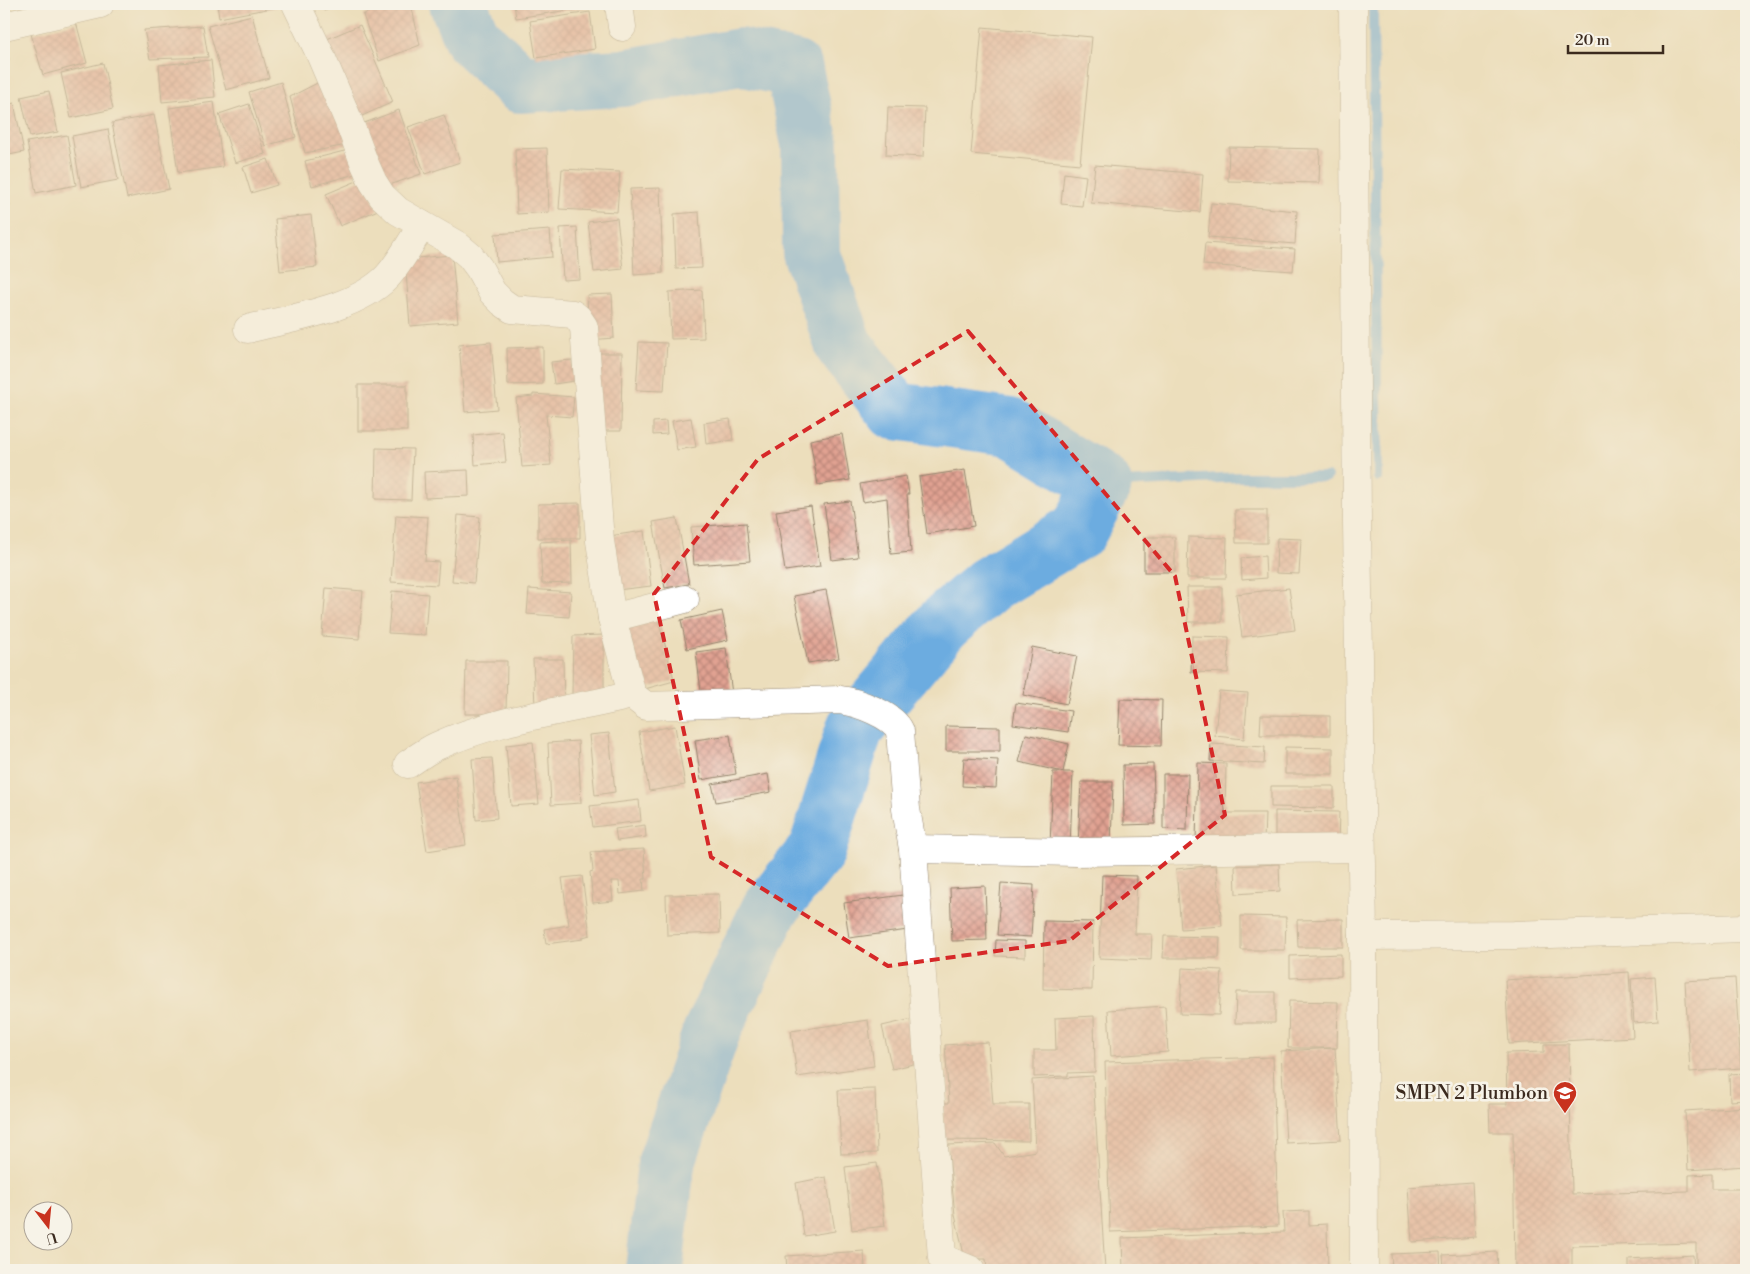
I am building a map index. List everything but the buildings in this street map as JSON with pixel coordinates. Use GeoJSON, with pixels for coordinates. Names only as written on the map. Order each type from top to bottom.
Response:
{"type":"FeatureCollection","features":[{"type":"Feature","properties":{"kind":"street"},"geometry":{"type":"LineString","coordinates":[[4,26],[100,4]]}},
{"type":"Feature","properties":{"kind":"street"},"geometry":{"type":"LineString","coordinates":[[296,4],[320,54],[373,182],[382,196],[398,211],[457,245],[470,256],[492,292],[512,309],[573,314],[584,327],[600,541],[612,618],[632,695],[646,706],[840,700],[857,704],[888,718],[898,726],[901,737],[906,809],[913,850],[942,1258],[971,1270]]}},
{"type":"Feature","properties":{"kind":"street"},"geometry":{"type":"LineString","coordinates":[[1353,4],[1355,337],[1363,936],[1364,1270]]}},
{"type":"Feature","properties":{"kind":"street"},"geometry":{"type":"LineString","coordinates":[[248,329],[345,304],[371,291],[388,276],[422,225]]}},
{"type":"Feature","properties":{"kind":"street"},"geometry":{"type":"LineString","coordinates":[[612,618],[685,599]]}},
{"type":"Feature","properties":{"kind":"street"},"geometry":{"type":"LineString","coordinates":[[408,764],[436,746],[475,732],[526,718],[632,695]]}},
{"type":"Feature","properties":{"kind":"street"},"geometry":{"type":"LineString","coordinates":[[913,850],[1076,852],[1361,848]]}},
{"type":"Feature","properties":{"kind":"street"},"geometry":{"type":"LineString","coordinates":[[1363,936],[1514,935],[1746,928]]}},
{"type":"Feature","properties":{"kind":"highlighted area"},"geometry":{"type":"Polygon","coordinates":[[[968,331],[1175,576],[1225,815],[1069,941],[888,966],[711,857],[654,594],[758,459],[968,331]]]}},
{"type":"Feature","properties":{"kind":"waterway"},"geometry":{"type":"LineString","coordinates":[[458,4],[472,38],[520,84],[623,78],[740,57],[794,69],[810,144],[811,252],[844,346],[895,411],[1010,427],[1103,484],[1079,530],[988,585],[943,624],[855,728],[817,850],[770,909],[711,1033],[666,1164],[654,1270]]}},
{"type":"Feature","properties":{"kind":"waterway"},"geometry":{"type":"LineString","coordinates":[[1373,4],[1378,477]]}},
{"type":"Feature","properties":{"kind":"waterway"},"geometry":{"type":"LineString","coordinates":[[1103,484],[1239,477],[1327,477]]}},
{"type":"Feature","properties":{"kind":"place","name":"SMPN 2 Plumbon"},"geometry":{"type":"Point","coordinates":[1565,1114]}}]}
